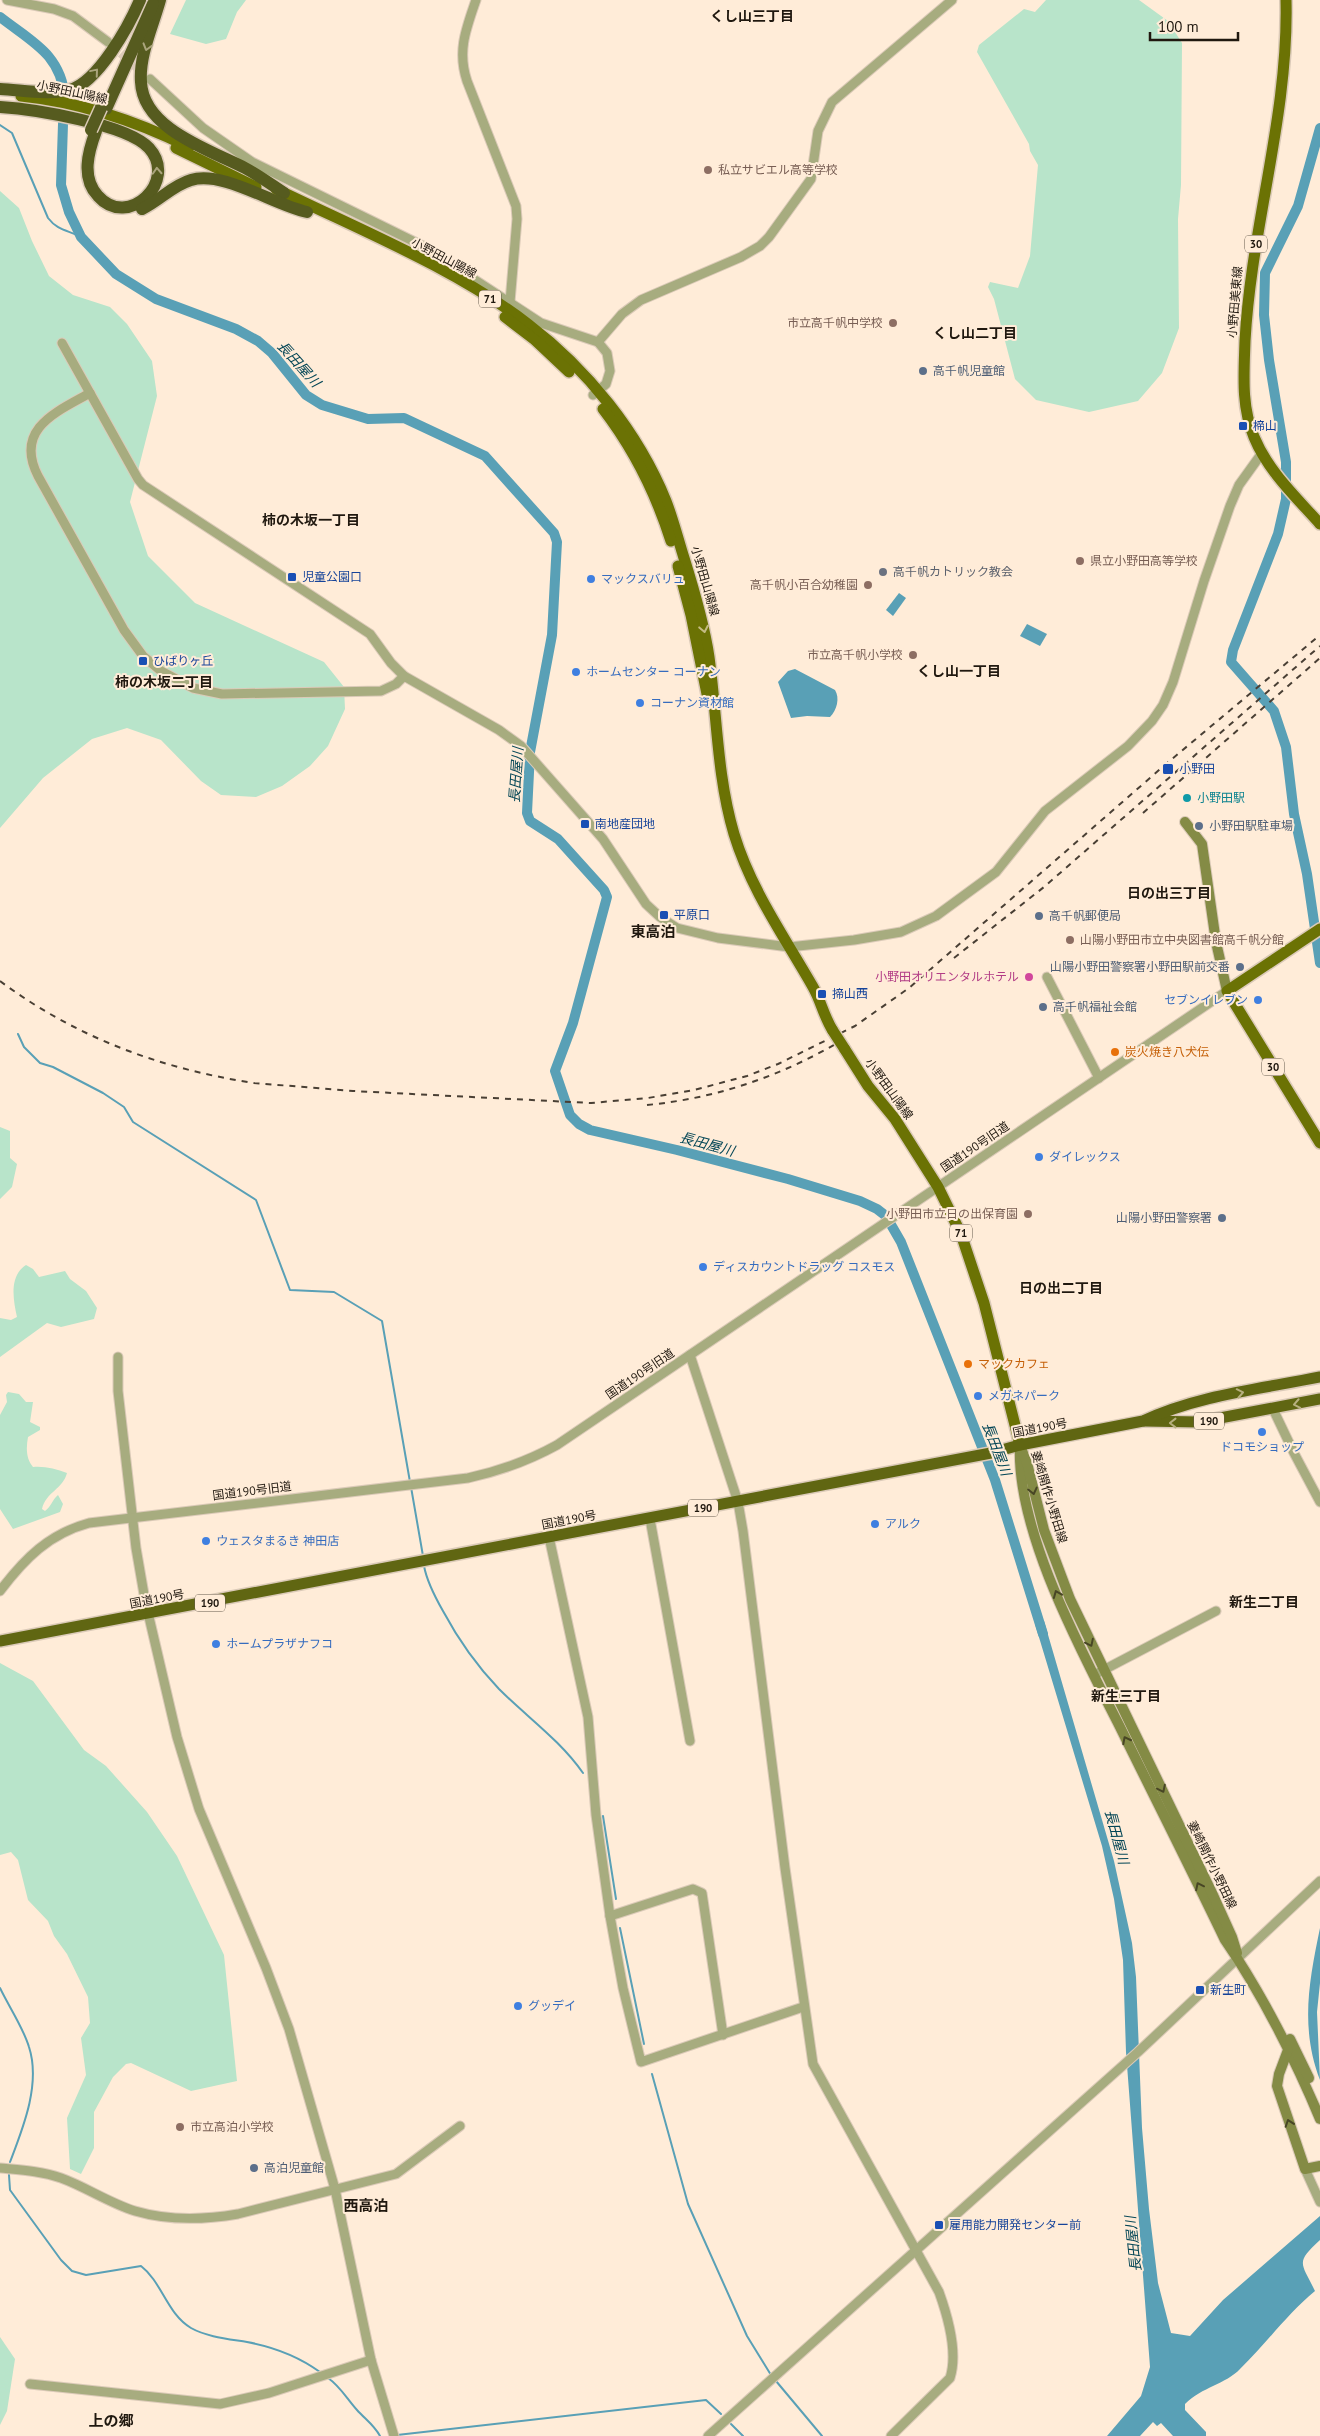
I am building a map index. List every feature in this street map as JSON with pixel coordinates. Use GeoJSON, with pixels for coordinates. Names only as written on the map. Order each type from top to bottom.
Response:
{"type":"FeatureCollection","features":[{"type":"Feature","properties":{"kind":"highway"},"geometry":{"type":"LineString","coordinates":[[0,89],[61,91],[73,89],[85,83],[103,62],[134,14],[140,0]]}},
{"type":"Feature","properties":{"kind":"highway"},"geometry":{"type":"LineString","coordinates":[[145,0],[138,23],[104,108],[84,151],[82,175],[90,196],[107,210],[118,213],[136,212],[152,204],[182,183],[204,178],[226,182],[289,208],[307,212]]}},
{"type":"Feature","properties":{"kind":"highway"},"geometry":{"type":"LineString","coordinates":[[104,108],[155,0]]}},
{"type":"Feature","properties":{"kind":"highway"},"geometry":{"type":"LineString","coordinates":[[160,0],[141,74],[143,95],[150,108],[160,121],[180,136],[248,169],[284,192]]}},
{"type":"Feature","properties":{"kind":"highway"},"geometry":{"type":"LineString","coordinates":[[0,107],[50,113],[114,131],[140,141],[150,150],[158,171],[156,186],[140,203],[127,207],[114,206],[104,202],[94,192],[88,176],[88,159],[94,131]]}},
{"type":"Feature","properties":{"kind":"highway","name":"国道190号"},"geometry":{"type":"LineString","coordinates":[[0,1641],[149,1615],[991,1453],[1020,1445],[1143,1421],[1159,1414],[1207,1400],[1320,1377]]}},
{"type":"Feature","properties":{"kind":"highway","name":"国道190号"},"geometry":{"type":"LineString","coordinates":[[1143,1421],[1174,1423],[1212,1421],[1320,1399]]}},
{"type":"Feature","properties":{"kind":"highway"},"geometry":{"type":"LineString","coordinates":[[1207,1400],[1203,1411],[1205,1416],[1212,1421]]}},
{"type":"Feature","properties":{"kind":"main road","name":"小野田美東線"},"geometry":{"type":"LineString","coordinates":[[1286,0],[1283,76],[1248,293],[1245,404],[1254,436],[1262,452],[1281,480],[1320,524]]}},
{"type":"Feature","properties":{"kind":"main road","name":"小野田山陽線"},"geometry":{"type":"LineString","coordinates":[[0,95],[69,104],[121,118],[160,133],[432,266],[528,324],[548,342],[595,393],[628,445],[668,532],[692,615],[730,816],[743,860],[755,889],[815,990],[824,1016],[868,1086],[895,1119],[938,1187],[961,1234],[973,1265],[1020,1445]]}},
{"type":"Feature","properties":{"kind":"main road","name":"小野田山陽線"},"geometry":{"type":"LineString","coordinates":[[0,102],[66,110],[119,125],[177,149],[307,212],[430,273],[491,308],[535,340],[595,393]]}},
{"type":"Feature","properties":{"kind":"main road"},"geometry":{"type":"LineString","coordinates":[[1186,822],[1202,844],[1216,942],[1226,991],[1316,932]]}},
{"type":"Feature","properties":{"kind":"main road","name":"30"},"geometry":{"type":"LineString","coordinates":[[1226,991],[1320,1143]]}},
{"type":"Feature","properties":{"kind":"main road","name":"妻崎開作小野田線"},"geometry":{"type":"LineString","coordinates":[[1020,1445],[1058,1568],[1103,1670],[1217,1903],[1232,1937],[1238,1960]]}},
{"type":"Feature","properties":{"kind":"main road","name":"妻崎開作小野田線"},"geometry":{"type":"LineString","coordinates":[[1020,1445],[1019,1465],[1036,1536],[1061,1604],[1225,1940],[1288,2050],[1319,2118]]}},
{"type":"Feature","properties":{"kind":"main road"},"geometry":{"type":"LineString","coordinates":[[1256,1992],[1278,2019],[1300,2057],[1320,2104]]}},
{"type":"Feature","properties":{"kind":"main road"},"geometry":{"type":"LineString","coordinates":[[1288,2050],[1279,2074],[1277,2086],[1305,2169],[1320,2166]]}},
{"type":"Feature","properties":{"kind":"street"},"geometry":{"type":"LineString","coordinates":[[7,0],[54,9],[73,16],[108,42]]}},
{"type":"Feature","properties":{"kind":"street"},"geometry":{"type":"LineString","coordinates":[[476,0],[463,38],[461,60],[516,206],[517,219],[510,302]]}},
{"type":"Feature","properties":{"kind":"street"},"geometry":{"type":"LineString","coordinates":[[598,342],[622,314],[640,300],[740,257],[760,246],[769,237],[811,179],[818,131],[832,102],[952,0]]}},
{"type":"Feature","properties":{"kind":"street"},"geometry":{"type":"LineString","coordinates":[[150,80],[203,128],[252,162],[423,246],[541,323],[598,342],[607,353],[610,366],[606,384],[595,393]]}},
{"type":"Feature","properties":{"kind":"street"},"geometry":{"type":"LineString","coordinates":[[62,343],[138,479],[143,484],[370,634],[391,663],[404,676],[510,736],[534,759],[603,839],[646,904],[668,923],[698,935],[789,947],[887,934],[912,927],[936,916],[996,872],[1045,811],[1144,732],[1168,696],[1230,506],[1239,486],[1262,452]]}},
{"type":"Feature","properties":{"kind":"street"},"geometry":{"type":"LineString","coordinates":[[90,393],[52,414],[40,424],[32,442],[32,460],[124,630],[152,665],[182,684],[222,694],[381,691],[396,684],[404,676]]}},
{"type":"Feature","properties":{"kind":"street"},"geometry":{"type":"LineString","coordinates":[[1047,977],[1099,1078]]}},
{"type":"Feature","properties":{"kind":"street","name":"国道190号旧道"},"geometry":{"type":"LineString","coordinates":[[0,1591],[27,1558],[61,1533],[89,1523],[468,1478],[494,1472],[524,1461],[557,1445],[1226,991]]}},
{"type":"Feature","properties":{"kind":"street"},"geometry":{"type":"LineString","coordinates":[[690,1355],[738,1502],[809,2047],[818,2076],[943,2303],[954,2368],[945,2385],[891,2436]]}},
{"type":"Feature","properties":{"kind":"street"},"geometry":{"type":"LineString","coordinates":[[118,1357],[118,1391],[132,1518],[149,1615],[188,1776],[202,1817],[266,1968],[289,2029],[335,2190],[371,2360],[394,2436]]}},
{"type":"Feature","properties":{"kind":"street"},"geometry":{"type":"LineString","coordinates":[[1273,1409],[1320,1502]]}},
{"type":"Feature","properties":{"kind":"street"},"geometry":{"type":"LineString","coordinates":[[650,1519],[690,1741]]}},
{"type":"Feature","properties":{"kind":"street"},"geometry":{"type":"LineString","coordinates":[[549,1537],[588,1717],[596,1815],[610,1916],[623,1988],[641,2062],[803,2008]]}},
{"type":"Feature","properties":{"kind":"street"},"geometry":{"type":"LineString","coordinates":[[1094,1675],[1216,1611]]}},
{"type":"Feature","properties":{"kind":"street"},"geometry":{"type":"LineString","coordinates":[[708,2436],[1126,2063],[1238,1960],[1320,1881]]}},
{"type":"Feature","properties":{"kind":"street"},"geometry":{"type":"LineString","coordinates":[[610,1916],[692,1889],[702,1893],[723,2035]]}},
{"type":"Feature","properties":{"kind":"street"},"geometry":{"type":"LineString","coordinates":[[0,2168],[46,2173],[135,2211],[175,2218],[213,2218],[238,2214],[396,2174],[460,2126]]}},
{"type":"Feature","properties":{"kind":"street"},"geometry":{"type":"LineString","coordinates":[[1305,2169],[1320,2202]]}},
{"type":"Feature","properties":{"kind":"street"},"geometry":{"type":"LineString","coordinates":[[30,2384],[220,2404],[269,2393],[371,2360]]}},
{"type":"Feature","properties":{"kind":"green space"},"geometry":{"type":"Polygon","coordinates":[[[186,0],[246,0],[237,12],[226,39],[206,44],[170,34],[186,0]]]}},
{"type":"Feature","properties":{"kind":"green space"},"geometry":{"type":"Polygon","coordinates":[[[1046,0],[1139,0],[1168,21],[1182,43],[1181,185],[1178,219],[1179,328],[1162,373],[1138,401],[1089,412],[1036,400],[1015,379],[994,299],[988,287],[990,282],[1018,288],[1030,256],[1038,165],[1030,151],[1029,144],[977,52],[979,45],[1024,9],[1035,12],[1046,0]]]}},
{"type":"Feature","properties":{"kind":"green space"},"geometry":{"type":"Polygon","coordinates":[[[0,191],[19,208],[49,276],[73,295],[110,307],[127,324],[152,361],[157,396],[130,502],[148,556],[195,603],[324,662],[344,687],[345,709],[328,746],[310,766],[282,786],[256,797],[221,795],[201,781],[161,740],[127,728],[92,739],[43,778],[0,828],[0,191]]]}},
{"type":"Feature","properties":{"kind":"green space"},"geometry":{"type":"Polygon","coordinates":[[[0,1127],[10,1131],[10,1158],[17,1164],[12,1187],[0,1199],[0,1127]]]}},
{"type":"Feature","properties":{"kind":"green space"},"geometry":{"type":"Polygon","coordinates":[[[26,1265],[33,1269],[39,1277],[65,1271],[70,1279],[86,1291],[97,1308],[94,1319],[61,1327],[47,1323],[0,1357],[0,1318],[11,1320],[17,1317],[14,1303],[15,1282],[17,1275],[26,1265]]]}},
{"type":"Feature","properties":{"kind":"green space"},"geometry":{"type":"Polygon","coordinates":[[[8,1392],[19,1394],[26,1402],[33,1402],[30,1422],[40,1427],[40,1430],[28,1437],[27,1453],[33,1467],[50,1468],[67,1473],[62,1483],[47,1498],[42,1509],[45,1511],[58,1495],[63,1504],[60,1512],[13,1529],[0,1509],[0,1415],[7,1402],[6,1395],[8,1392]]]}},
{"type":"Feature","properties":{"kind":"green space"},"geometry":{"type":"Polygon","coordinates":[[[0,1663],[33,1681],[84,1750],[106,1766],[147,1812],[177,1856],[224,1955],[237,2081],[191,2091],[131,2063],[126,2064],[113,2077],[94,2112],[94,2148],[81,2174],[70,2169],[67,2118],[86,2075],[81,2038],[90,2023],[88,1997],[67,1954],[54,1936],[48,1921],[28,1900],[18,1860],[11,1852],[0,1855],[0,1663]]]}},
{"type":"Feature","properties":{"kind":"green space"},"geometry":{"type":"Polygon","coordinates":[[[0,2337],[15,2359],[7,2411],[0,2425],[0,2337]]]}},
{"type":"Feature","properties":{"kind":"water"},"geometry":{"type":"Polygon","coordinates":[[[899,593],[906,598],[893,616],[886,610],[899,593]]]}},
{"type":"Feature","properties":{"kind":"water"},"geometry":{"type":"Polygon","coordinates":[[[1027,624],[1047,634],[1040,646],[1020,636],[1027,624]]]}},
{"type":"Feature","properties":{"kind":"water"},"geometry":{"type":"Polygon","coordinates":[[[795,669],[835,690],[837,693],[837,704],[830,717],[807,716],[791,718],[778,682],[788,671],[795,669]]]}},
{"type":"Feature","properties":{"kind":"water"},"geometry":{"type":"Polygon","coordinates":[[[1044,1621],[1114,1861],[1132,1943],[1136,1977],[1142,2128],[1149,2209],[1158,2283],[1171,2333],[1190,2336],[1223,2300],[1320,2216],[1320,2240],[1307,2254],[1303,2263],[1306,2274],[1315,2291],[1295,2309],[1234,2374],[1199,2393],[1185,2404],[1185,2410],[1206,2432],[1206,2436],[1173,2436],[1161,2423],[1157,2426],[1153,2422],[1140,2436],[1107,2436],[1141,2396],[1150,2367],[1126,2052],[1123,1960],[1114,1899],[1102,1846],[1035,1624],[1044,1621]]]}},
{"type":"Feature","properties":{"kind":"water"},"geometry":{"type":"Polygon","coordinates":[[[1320,1928],[1320,1983],[1317,2012],[1320,2080],[1310,2042],[1308,2004],[1320,1928]]]}},
{"type":"Feature","properties":{"kind":"waterway","name":"長田屋川"},"geometry":{"type":"LineString","coordinates":[[0,17],[43,50],[58,70],[65,98]]}},
{"type":"Feature","properties":{"kind":"waterway","name":"長田屋川"},"geometry":{"type":"LineString","coordinates":[[63,124],[61,185],[69,212],[81,237],[116,274],[156,299],[236,329],[258,341],[272,353],[306,395],[322,405],[368,419],[404,418],[485,456],[554,533],[557,542],[552,635],[530,752],[527,813],[530,821],[558,839],[604,890],[607,897],[573,1023],[555,1071],[570,1115],[579,1124],[590,1130],[788,1179],[860,1201],[877,1209],[886,1216],[901,1242],[995,1480],[1043,1634]]}},
{"type":"Feature","properties":{"kind":"waterway"},"geometry":{"type":"LineString","coordinates":[[0,125],[12,133],[48,218],[59,228],[81,237]]}},
{"type":"Feature","properties":{"kind":"waterway"},"geometry":{"type":"LineString","coordinates":[[1320,128],[1298,206],[1265,273],[1264,315],[1269,360],[1286,462],[1286,499],[1278,534],[1233,650],[1231,662],[1274,711],[1286,747],[1294,814],[1307,874],[1320,963]]}},
{"type":"Feature","properties":{"kind":"waterway"},"geometry":{"type":"LineString","coordinates":[[18,1034],[24,1047],[40,1063],[53,1067],[103,1093],[124,1107],[133,1122],[256,1200],[290,1290],[334,1292],[382,1321],[410,1482]]}},
{"type":"Feature","properties":{"kind":"waterway"},"geometry":{"type":"LineString","coordinates":[[411,1487],[423,1556]]}},
{"type":"Feature","properties":{"kind":"waterway"},"geometry":{"type":"LineString","coordinates":[[424,1566],[429,1584],[437,1600],[468,1652],[499,1689],[543,1729],[583,1773]]}},
{"type":"Feature","properties":{"kind":"waterway"},"geometry":{"type":"LineString","coordinates":[[603,1816],[616,1899]]}},
{"type":"Feature","properties":{"kind":"waterway"},"geometry":{"type":"LineString","coordinates":[[620,1928],[644,2044]]}},
{"type":"Feature","properties":{"kind":"waterway"},"geometry":{"type":"LineString","coordinates":[[0,1988],[29,2047],[33,2076],[29,2106],[10,2162]]}},
{"type":"Feature","properties":{"kind":"waterway"},"geometry":{"type":"LineString","coordinates":[[652,2074],[688,2204],[747,2336],[771,2375]]}},
{"type":"Feature","properties":{"kind":"waterway"},"geometry":{"type":"LineString","coordinates":[[9,2175],[10,2190],[61,2260],[72,2271],[86,2275],[141,2266],[154,2280],[176,2315],[191,2328],[211,2336],[276,2349],[303,2361],[320,2372]]}},
{"type":"Feature","properties":{"kind":"waterway"},"geometry":{"type":"LineString","coordinates":[[328,2378],[340,2389],[380,2436]]}},
{"type":"Feature","properties":{"kind":"waterway"},"geometry":{"type":"LineString","coordinates":[[776,2381],[822,2436]]}},
{"type":"Feature","properties":{"kind":"waterway"},"geometry":{"type":"LineString","coordinates":[[397,2435],[706,2400],[721,2414]]}},
{"type":"Feature","properties":{"kind":"waterway"},"geometry":{"type":"LineString","coordinates":[[731,2424],[743,2436]]}},
{"type":"Feature","properties":{"kind":"tunnel"},"geometry":{"type":"LineString","coordinates":[[111,44],[144,74]]}},
{"type":"Feature","properties":{"kind":"railway"},"geometry":{"type":"LineString","coordinates":[[0,981],[58,1019],[120,1048],[186,1069],[254,1083],[353,1091],[591,1103],[648,1098],[694,1090],[747,1076],[778,1064],[855,1026],[909,988],[1166,764],[1320,635]]}},
{"type":"Feature","properties":{"kind":"railway"},"geometry":{"type":"LineString","coordinates":[[954,958],[1044,887],[1320,646]]}},
{"type":"Feature","properties":{"kind":"railway"},"geometry":{"type":"LineString","coordinates":[[1143,813],[1320,658]]}},
{"type":"Feature","properties":{"kind":"railway"},"geometry":{"type":"LineString","coordinates":[[647,1105],[700,1097],[750,1083],[799,1063],[846,1038]]}},
{"type":"Feature","properties":{"kind":"place","name":"私立サビエル高等学校"},"geometry":{"type":"Point","coordinates":[708,170]}},
{"type":"Feature","properties":{"kind":"place","name":"市立高千帆中学校"},"geometry":{"type":"Point","coordinates":[893,323]}},
{"type":"Feature","properties":{"kind":"place","name":"高千帆児童館"},"geometry":{"type":"Point","coordinates":[923,371]}},
{"type":"Feature","properties":{"kind":"place","name":"楴山"},"geometry":{"type":"Point","coordinates":[1243,426]}},
{"type":"Feature","properties":{"kind":"place","name":"県立小野田高等学校"},"geometry":{"type":"Point","coordinates":[1080,561]}},
{"type":"Feature","properties":{"kind":"place","name":"高千帆カトリック教会"},"geometry":{"type":"Point","coordinates":[883,572]}},
{"type":"Feature","properties":{"kind":"place","name":"児童公園口"},"geometry":{"type":"Point","coordinates":[292,577]}},
{"type":"Feature","properties":{"kind":"place","name":"マックスバリュ"},"geometry":{"type":"Point","coordinates":[591,579]}},
{"type":"Feature","properties":{"kind":"place","name":"高千帆小百合幼稚園"},"geometry":{"type":"Point","coordinates":[868,585]}},
{"type":"Feature","properties":{"kind":"place","name":"市立高千帆小学校"},"geometry":{"type":"Point","coordinates":[913,655]}},
{"type":"Feature","properties":{"kind":"place","name":"ひばりヶ丘"},"geometry":{"type":"Point","coordinates":[143,661]}},
{"type":"Feature","properties":{"kind":"place","name":"ホームセンター コーナン"},"geometry":{"type":"Point","coordinates":[576,672]}},
{"type":"Feature","properties":{"kind":"place","name":"コーナン資材館"},"geometry":{"type":"Point","coordinates":[640,703]}},
{"type":"Feature","properties":{"kind":"place","name":"小野田"},"geometry":{"type":"Point","coordinates":[1168,769]}},
{"type":"Feature","properties":{"kind":"place","name":"小野田駅"},"geometry":{"type":"Point","coordinates":[1187,798]}},
{"type":"Feature","properties":{"kind":"place","name":"南地産団地"},"geometry":{"type":"Point","coordinates":[585,824]}},
{"type":"Feature","properties":{"kind":"place","name":"小野田駅駐車場"},"geometry":{"type":"Point","coordinates":[1199,826]}},
{"type":"Feature","properties":{"kind":"place","name":"平原口"},"geometry":{"type":"Point","coordinates":[664,915]}},
{"type":"Feature","properties":{"kind":"place","name":"高千帆郵便局"},"geometry":{"type":"Point","coordinates":[1039,916]}},
{"type":"Feature","properties":{"kind":"place","name":"山陽小野田市立中央図書館高千帆分館"},"geometry":{"type":"Point","coordinates":[1070,940]}},
{"type":"Feature","properties":{"kind":"place","name":"山陽小野田警察署小野田駅前交番"},"geometry":{"type":"Point","coordinates":[1240,967]}},
{"type":"Feature","properties":{"kind":"place","name":"小野田オリエンタルホテル"},"geometry":{"type":"Point","coordinates":[1029,977]}},
{"type":"Feature","properties":{"kind":"place","name":"揥山西"},"geometry":{"type":"Point","coordinates":[822,994]}},
{"type":"Feature","properties":{"kind":"place","name":"セブンイレブン"},"geometry":{"type":"Point","coordinates":[1258,1000]}},
{"type":"Feature","properties":{"kind":"place","name":"高千帆福祉会館"},"geometry":{"type":"Point","coordinates":[1043,1007]}},
{"type":"Feature","properties":{"kind":"place","name":"炭火焼き八犬伝"},"geometry":{"type":"Point","coordinates":[1115,1052]}},
{"type":"Feature","properties":{"kind":"place","name":"ダイレックス"},"geometry":{"type":"Point","coordinates":[1039,1157]}},
{"type":"Feature","properties":{"kind":"place","name":"小野田市立日の出保育園"},"geometry":{"type":"Point","coordinates":[1028,1214]}},
{"type":"Feature","properties":{"kind":"place","name":"山陽小野田警察署"},"geometry":{"type":"Point","coordinates":[1222,1218]}},
{"type":"Feature","properties":{"kind":"place","name":"ディスカウントドラッグ コスモス"},"geometry":{"type":"Point","coordinates":[703,1267]}},
{"type":"Feature","properties":{"kind":"place","name":"マックカフェ"},"geometry":{"type":"Point","coordinates":[968,1364]}},
{"type":"Feature","properties":{"kind":"place","name":"メガネパーク"},"geometry":{"type":"Point","coordinates":[978,1396]}},
{"type":"Feature","properties":{"kind":"place","name":"ドコモショップ"},"geometry":{"type":"Point","coordinates":[1262,1432]}},
{"type":"Feature","properties":{"kind":"place","name":"アルク"},"geometry":{"type":"Point","coordinates":[875,1524]}},
{"type":"Feature","properties":{"kind":"place","name":"ウェスタまるき 神田店"},"geometry":{"type":"Point","coordinates":[206,1541]}},
{"type":"Feature","properties":{"kind":"place","name":"ホームプラザナフコ"},"geometry":{"type":"Point","coordinates":[216,1644]}},
{"type":"Feature","properties":{"kind":"place","name":"新生町"},"geometry":{"type":"Point","coordinates":[1200,1990]}},
{"type":"Feature","properties":{"kind":"place","name":"グッデイ"},"geometry":{"type":"Point","coordinates":[518,2006]}},
{"type":"Feature","properties":{"kind":"place","name":"市立高泊小学校"},"geometry":{"type":"Point","coordinates":[180,2127]}},
{"type":"Feature","properties":{"kind":"place","name":"高泊児童館"},"geometry":{"type":"Point","coordinates":[254,2168]}},
{"type":"Feature","properties":{"kind":"place","name":"雇用能力開発センター前"},"geometry":{"type":"Point","coordinates":[939,2225]}},
{"type":"Feature","properties":{"kind":"district","name":"くし山三丁目"},"geometry":{"type":"Point","coordinates":[752,16]}},
{"type":"Feature","properties":{"kind":"district","name":"くし山二丁目"},"geometry":{"type":"Point","coordinates":[975,333]}},
{"type":"Feature","properties":{"kind":"district","name":"柿の木坂一丁目"},"geometry":{"type":"Point","coordinates":[311,520]}},
{"type":"Feature","properties":{"kind":"district","name":"くし山一丁目"},"geometry":{"type":"Point","coordinates":[959,671]}},
{"type":"Feature","properties":{"kind":"district","name":"柿の木坂二丁目"},"geometry":{"type":"Point","coordinates":[164,682]}},
{"type":"Feature","properties":{"kind":"district","name":"日の出三丁目"},"geometry":{"type":"Point","coordinates":[1169,893]}},
{"type":"Feature","properties":{"kind":"district","name":"東高泊"},"geometry":{"type":"Point","coordinates":[653,932]}},
{"type":"Feature","properties":{"kind":"district","name":"日の出二丁目"},"geometry":{"type":"Point","coordinates":[1061,1288]}},
{"type":"Feature","properties":{"kind":"district","name":"新生二丁目"},"geometry":{"type":"Point","coordinates":[1264,1602]}},
{"type":"Feature","properties":{"kind":"district","name":"新生三丁目"},"geometry":{"type":"Point","coordinates":[1126,1696]}},
{"type":"Feature","properties":{"kind":"district","name":"西高泊"},"geometry":{"type":"Point","coordinates":[366,2206]}},
{"type":"Feature","properties":{"kind":"district","name":"上の郷"},"geometry":{"type":"Point","coordinates":[111,2421]}}]}
